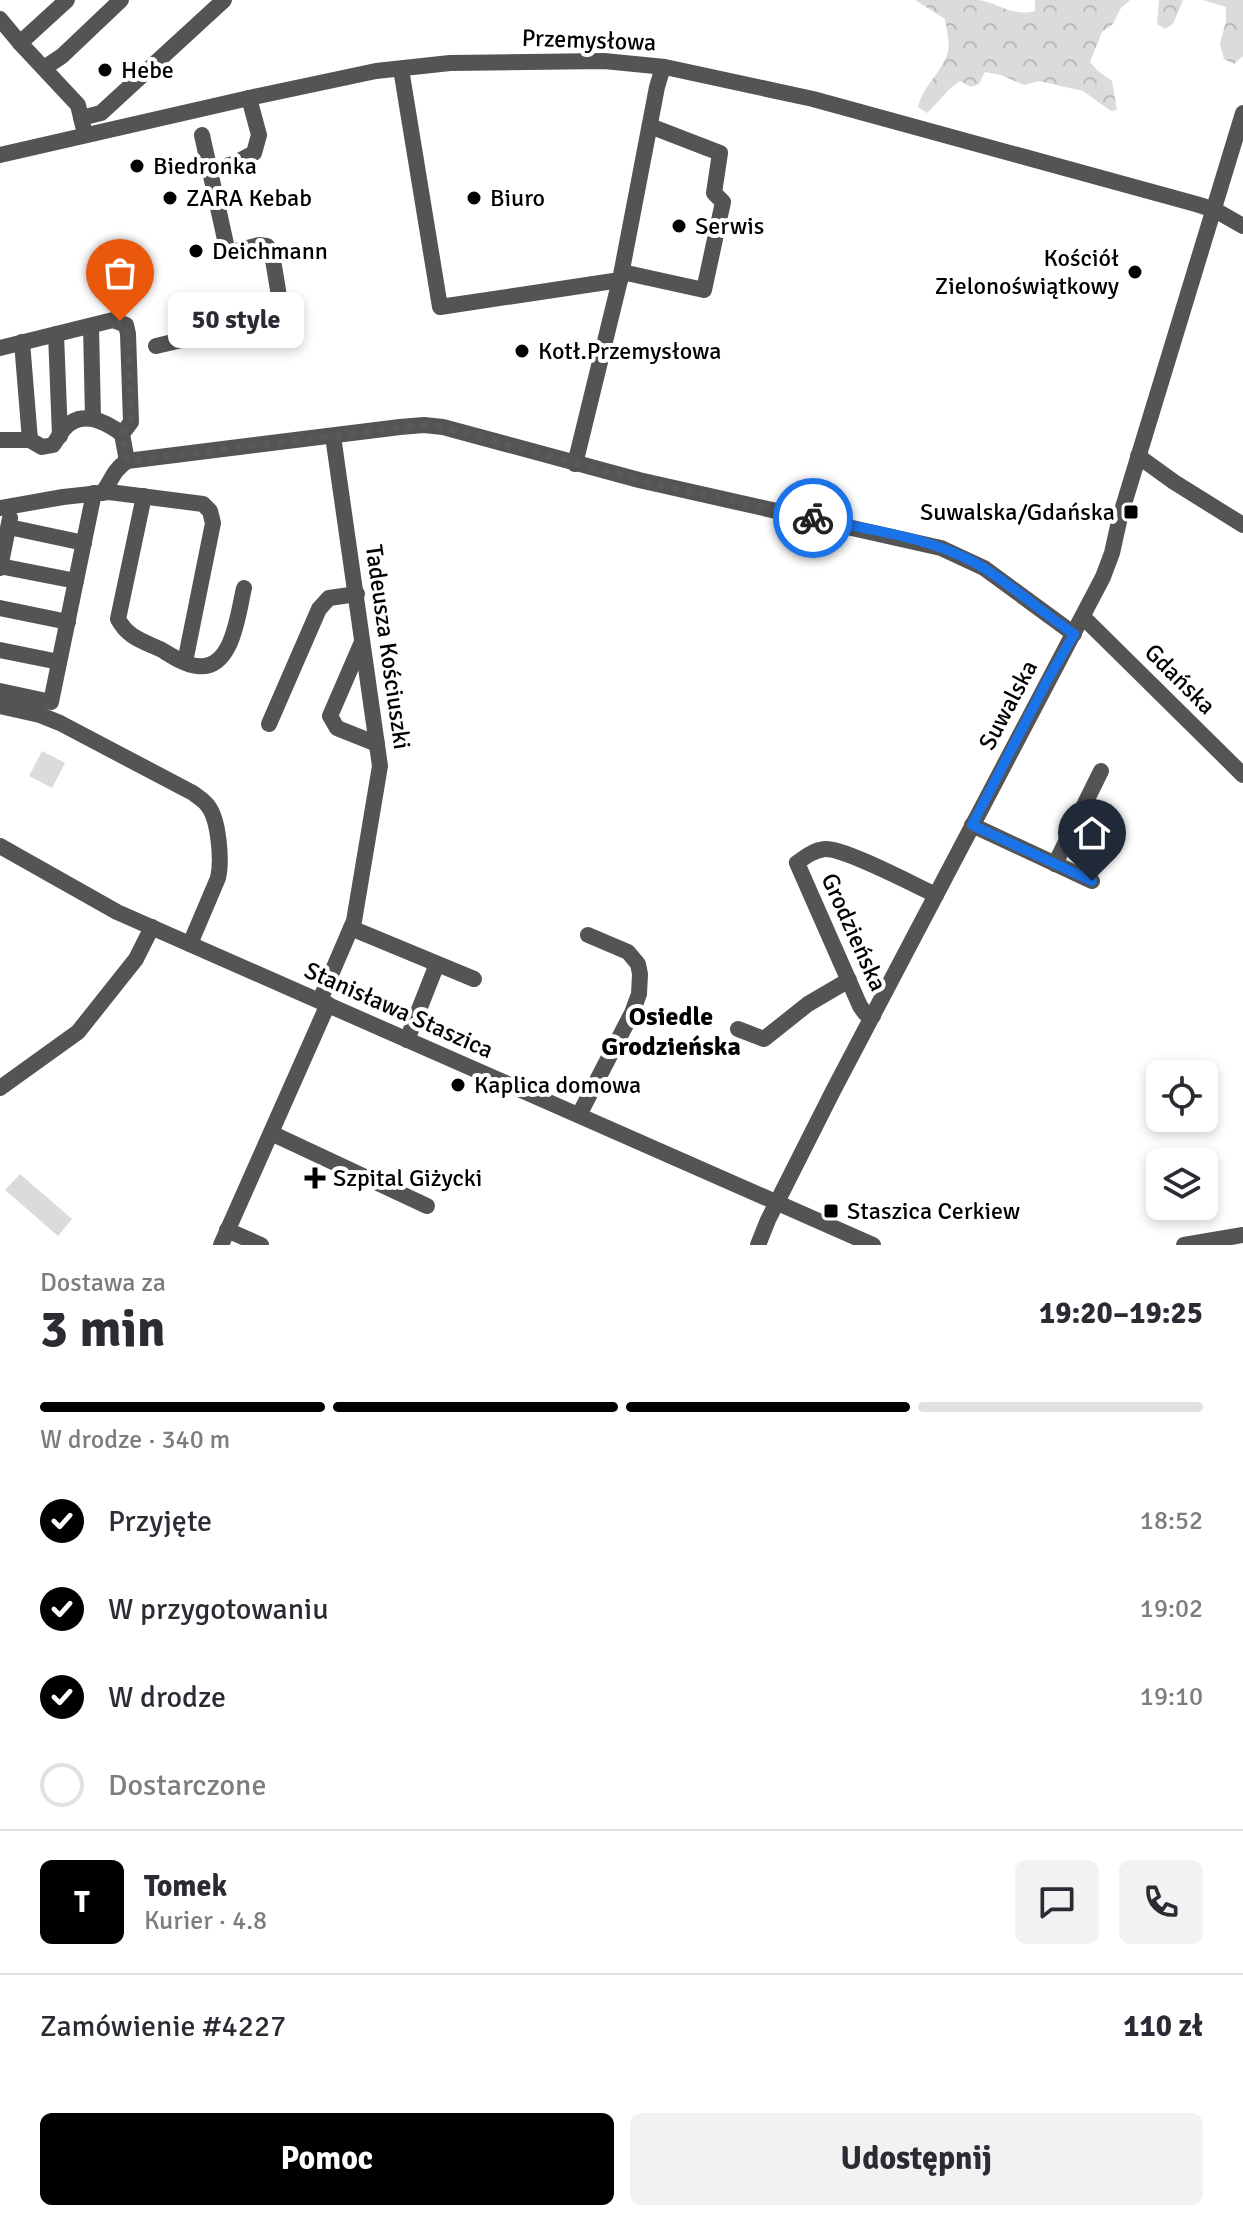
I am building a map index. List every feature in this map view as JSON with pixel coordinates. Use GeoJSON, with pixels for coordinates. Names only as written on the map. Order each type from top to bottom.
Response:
{"type":"FeatureCollection","features":[{"type":"Feature","properties":{"kind":"street"},"geometry":{"type":"LineString","coordinates":[[17,39],[51,0]]}},
{"type":"Feature","properties":{"kind":"street"},"geometry":{"type":"LineString","coordinates":[[17,39],[67,0]]}},
{"type":"Feature","properties":{"kind":"street"},"geometry":{"type":"LineString","coordinates":[[44,68],[62,56],[121,0]]}},
{"type":"Feature","properties":{"kind":"street"},"geometry":{"type":"LineString","coordinates":[[81,118],[101,113],[224,0]]}},
{"type":"Feature","properties":{"kind":"street"},"geometry":{"type":"LineString","coordinates":[[0,19],[75,101],[85,136]]}},
{"type":"Feature","properties":{"kind":"street","name":"Przemysłowa"},"geometry":{"type":"LineString","coordinates":[[0,155],[376,71],[450,63],[575,60],[636,63],[813,99],[959,138],[1215,210],[1243,226]]}},
{"type":"Feature","properties":{"kind":"street"},"geometry":{"type":"LineString","coordinates":[[575,464],[621,276],[663,67]]}},
{"type":"Feature","properties":{"kind":"street"},"geometry":{"type":"LineString","coordinates":[[402,75],[440,307],[621,276],[704,290],[723,202],[714,193],[720,153],[650,126]]}},
{"type":"Feature","properties":{"kind":"street"},"geometry":{"type":"LineString","coordinates":[[211,170],[233,164],[254,153],[259,135],[249,98]]}},
{"type":"Feature","properties":{"kind":"street","name":"Suwalska"},"geometry":{"type":"LineString","coordinates":[[758,1245],[833,1091],[1083,617],[1112,553],[1138,456],[1243,113]]}},
{"type":"Feature","properties":{"kind":"street"},"geometry":{"type":"LineString","coordinates":[[156,346],[282,314],[272,254],[267,246],[228,253],[202,135]]}},
{"type":"Feature","properties":{"kind":"street"},"geometry":{"type":"LineString","coordinates":[[0,348],[113,320],[126,325],[131,422],[122,434]]}},
{"type":"Feature","properties":{"kind":"street"},"geometry":{"type":"LineString","coordinates":[[91,326],[93,418]]}},
{"type":"Feature","properties":{"kind":"street"},"geometry":{"type":"LineString","coordinates":[[56,334],[60,436]]}},
{"type":"Feature","properties":{"kind":"street"},"geometry":{"type":"LineString","coordinates":[[22,342],[30,440]]}},
{"type":"Feature","properties":{"kind":"street"},"geometry":{"type":"LineString","coordinates":[[0,440],[30,440],[42,447],[53,445],[72,422],[93,418],[109,424],[122,434],[127,461]]}},
{"type":"Feature","properties":{"kind":"street"},"geometry":{"type":"LineString","coordinates":[[49,710],[84,543],[98,493],[107,487],[115,470],[127,461],[412,426],[443,427],[652,483],[941,548],[984,568],[1074,634]]}},
{"type":"Feature","properties":{"kind":"street","name":"Tadeusza Kościuszki"},"geometry":{"type":"LineString","coordinates":[[224,1238],[271,1133],[351,928],[365,865],[380,766],[333,436]]}},
{"type":"Feature","properties":{"kind":"street"},"geometry":{"type":"LineString","coordinates":[[1138,456],[1243,525]]}},
{"type":"Feature","properties":{"kind":"street"},"geometry":{"type":"LineString","coordinates":[[76,581],[0,567],[9,527],[6,507],[98,493],[203,504],[210,511],[213,523],[185,662]]}},
{"type":"Feature","properties":{"kind":"street"},"geometry":{"type":"LineString","coordinates":[[144,496],[118,619],[125,632],[185,662],[197,666],[214,665],[226,652],[244,588]]}},
{"type":"Feature","properties":{"kind":"street"},"geometry":{"type":"LineString","coordinates":[[9,527],[84,543]]}},
{"type":"Feature","properties":{"kind":"street"},"geometry":{"type":"LineString","coordinates":[[269,724],[319,609],[329,598],[357,594]]}},
{"type":"Feature","properties":{"kind":"street"},"geometry":{"type":"LineString","coordinates":[[0,608],[68,622]]}},
{"type":"Feature","properties":{"kind":"street","name":"Gdańska"},"geometry":{"type":"LineString","coordinates":[[1083,617],[1243,775]]}},
{"type":"Feature","properties":{"kind":"street"},"geometry":{"type":"LineString","coordinates":[[363,640],[330,716],[337,728],[377,744]]}},
{"type":"Feature","properties":{"kind":"street"},"geometry":{"type":"LineString","coordinates":[[0,650],[59,662]]}},
{"type":"Feature","properties":{"kind":"street"},"geometry":{"type":"LineString","coordinates":[[0,691],[49,710],[193,793],[208,805],[215,821],[221,867],[190,944]]}},
{"type":"Feature","properties":{"kind":"street"},"geometry":{"type":"LineString","coordinates":[[0,706],[49,710]]}},
{"type":"Feature","properties":{"kind":"street"},"geometry":{"type":"LineString","coordinates":[[1055,864],[1101,771]]}},
{"type":"Feature","properties":{"kind":"street"},"geometry":{"type":"LineString","coordinates":[[972,825],[1092,881]]}},
{"type":"Feature","properties":{"kind":"street","name":"Stanisława Staszica"},"geometry":{"type":"LineString","coordinates":[[0,846],[117,912],[873,1245]]}},
{"type":"Feature","properties":{"kind":"street","name":"Grodzieńska"},"geometry":{"type":"LineString","coordinates":[[873,1016],[865,1013],[860,1006],[797,863],[811,853],[826,849],[845,854],[936,895]]}},
{"type":"Feature","properties":{"kind":"street"},"geometry":{"type":"LineString","coordinates":[[0,1088],[78,1032],[136,959],[152,927]]}},
{"type":"Feature","properties":{"kind":"street"},"geometry":{"type":"LineString","coordinates":[[351,928],[474,979]]}},
{"type":"Feature","properties":{"kind":"street"},"geometry":{"type":"LineString","coordinates":[[579,1115],[639,994],[638,964],[628,952],[588,935]]}},
{"type":"Feature","properties":{"kind":"street"},"geometry":{"type":"LineString","coordinates":[[407,1040],[437,964]]}},
{"type":"Feature","properties":{"kind":"street"},"geometry":{"type":"LineString","coordinates":[[738,1029],[764,1039],[808,1004],[849,980]]}},
{"type":"Feature","properties":{"kind":"street"},"geometry":{"type":"LineString","coordinates":[[271,1133],[427,1206]]}},
{"type":"Feature","properties":{"kind":"street"},"geometry":{"type":"LineString","coordinates":[[1184,1245],[1243,1235]]}},
{"type":"Feature","properties":{"kind":"street"},"geometry":{"type":"LineString","coordinates":[[224,1238],[261,1245]]}},
{"type":"Feature","properties":{"kind":"green space"},"geometry":{"type":"Polygon","coordinates":[[[915,0],[979,0],[1013,11],[1027,12],[1035,11],[1035,0],[1130,0],[1121,8],[1113,24],[1102,32],[1090,62],[1112,81],[1117,110],[1111,111],[1083,91],[1039,81],[1024,85],[985,72],[979,84],[971,87],[960,81],[955,84],[927,113],[918,107],[942,66],[948,51],[948,39],[945,19],[915,0]]]}},
{"type":"Feature","properties":{"kind":"green space"},"geometry":{"type":"Polygon","coordinates":[[[1159,0],[1183,0],[1173,24],[1165,29],[1157,24],[1159,0]]]}},
{"type":"Feature","properties":{"kind":"green space"},"geometry":{"type":"Polygon","coordinates":[[[1203,0],[1243,0],[1243,56],[1234,64],[1224,59],[1220,44],[1226,7],[1203,0]]]}},
{"type":"Feature","properties":{"kind":"green space"},"geometry":{"type":"Polygon","coordinates":[[[42,751],[65,763],[52,788],[29,776],[42,751]]]}},
{"type":"Feature","properties":{"kind":"green space"},"geometry":{"type":"Polygon","coordinates":[[[20,1174],[72,1219],[58,1236],[5,1190],[20,1174]]]}},
{"type":"Feature","properties":{"kind":"way so far"},"geometry":{"type":"LineString","coordinates":[[120,321],[126,325],[128,334],[131,422],[122,434],[127,461],[424,425],[443,427],[639,480],[813,518]]}},
{"type":"Feature","properties":{"kind":"place","name":"Hebe"},"geometry":{"type":"Point","coordinates":[105,70]}},
{"type":"Feature","properties":{"kind":"place","name":"Biedronka"},"geometry":{"type":"Point","coordinates":[137,166]}},
{"type":"Feature","properties":{"kind":"place","name":"ZARA Kebab"},"geometry":{"type":"Point","coordinates":[170,198]}},
{"type":"Feature","properties":{"kind":"place","name":"Biuro"},"geometry":{"type":"Point","coordinates":[474,198]}},
{"type":"Feature","properties":{"kind":"place","name":"Serwis"},"geometry":{"type":"Point","coordinates":[679,226]}},
{"type":"Feature","properties":{"kind":"place","name":"Deichmann"},"geometry":{"type":"Point","coordinates":[196,251]}},
{"type":"Feature","properties":{"kind":"place","name":"Kościół Zielonoświątkowy"},"geometry":{"type":"Point","coordinates":[1135,272]}},
{"type":"Feature","properties":{"kind":"place","name":"50 style"},"geometry":{"type":"Point","coordinates":[120,321]}},
{"type":"Feature","properties":{"kind":"place","name":"Kotł.Przemysłowa"},"geometry":{"type":"Point","coordinates":[522,351]}},
{"type":"Feature","properties":{"kind":"place","name":"Suwalska/Gdańska"},"geometry":{"type":"Point","coordinates":[1131,512]}},
{"type":"Feature","properties":{"kind":"place","name":"Kaplica domowa"},"geometry":{"type":"Point","coordinates":[458,1085]}},
{"type":"Feature","properties":{"kind":"place","name":"Szpital Giżycki"},"geometry":{"type":"Point","coordinates":[315,1178]}},
{"type":"Feature","properties":{"kind":"place","name":"Staszica Cerkiew"},"geometry":{"type":"Point","coordinates":[831,1211]}},
{"type":"Feature","properties":{"kind":"district","name":"Osiedle Grodzieńska"},"geometry":{"type":"Point","coordinates":[671,1032]}},
{"type":"Feature","properties":{"kind":"route"},"geometry":{"type":"LineString","coordinates":[[813,518],[919,542],[960,556],[984,568],[1074,634],[972,825],[1092,881]]}}]}
